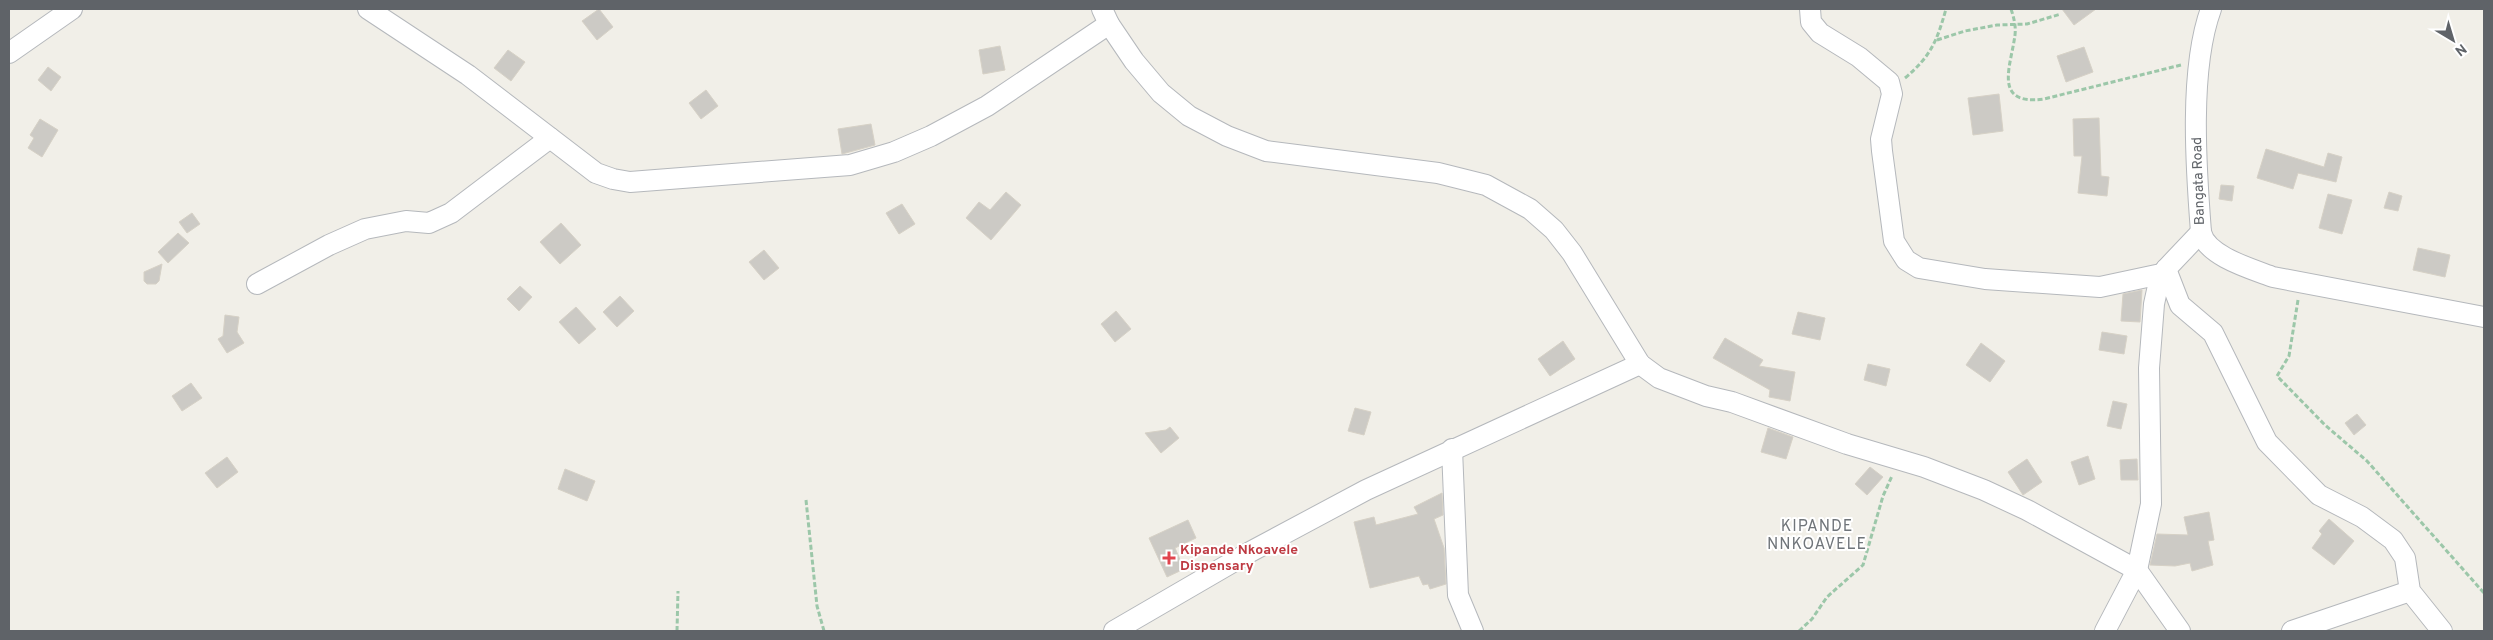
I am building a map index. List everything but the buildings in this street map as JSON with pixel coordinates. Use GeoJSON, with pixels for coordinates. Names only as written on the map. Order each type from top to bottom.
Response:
{"type":"FeatureCollection","features":[{"type":"Feature","properties":{"kind":"street"},"geometry":{"type":"LineString","coordinates":[[9,53],[72,9]]}},
{"type":"Feature","properties":{"kind":"street"},"geometry":{"type":"LineString","coordinates":[[368,9],[468,75],[596,173],[630,182],[850,165],[894,152],[963,119],[1037,74],[1105,16],[1134,61],[1161,93],[1189,116],[1227,136],[1266,150],[1438,173],[1486,186],[1530,209],[1554,230],[1572,253],[1640,364],[1659,378],[1680,387],[1732,402],[1899,461],[1924,467],[1984,490],[2027,510],[2137,570],[2180,631]]}},
{"type":"Feature","properties":{"kind":"street"},"geometry":{"type":"LineString","coordinates":[[1810,9],[1810,22],[1820,34],[1859,57],[1892,86],[1892,94],[1881,139],[1892,234],[1898,249],[1906,260],[1914,266],[1944,274],[1985,279],[2100,287],[2164,272]]}},
{"type":"Feature","properties":{"kind":"street","name":"Bangata Road"},"geometry":{"type":"LineString","coordinates":[[2210,9],[2198,62],[2197,187],[2201,232],[2207,245],[2217,252],[2273,277],[2484,317]]}},
{"type":"Feature","properties":{"kind":"street"},"geometry":{"type":"LineString","coordinates":[[258,284],[329,245],[365,229],[386,224],[429,223],[438,220],[451,213],[550,138]]}},
{"type":"Feature","properties":{"kind":"street"},"geometry":{"type":"LineString","coordinates":[[2105,631],[2137,570],[2151,504],[2148,368],[2154,304],[2164,272],[2201,232]]}},
{"type":"Feature","properties":{"kind":"street"},"geometry":{"type":"LineString","coordinates":[[2164,272],[2180,305],[2213,333],[2267,442],[2319,495],[2362,517],[2393,540],[2405,558],[2410,591],[2442,631]]}},
{"type":"Feature","properties":{"kind":"street"},"geometry":{"type":"LineString","coordinates":[[1114,631],[1250,552],[1366,490],[1640,364]]}},
{"type":"Feature","properties":{"kind":"street"},"geometry":{"type":"LineString","coordinates":[[1452,450],[1458,595],[1473,631]]}},
{"type":"Feature","properties":{"kind":"street"},"geometry":{"type":"LineString","coordinates":[[2292,631],[2410,591]]}},
{"type":"Feature","properties":{"kind":"path"},"geometry":{"type":"LineString","coordinates":[[1892,86],[1918,67],[1937,40],[1946,9]]}},
{"type":"Feature","properties":{"kind":"path"},"geometry":{"type":"LineString","coordinates":[[2011,9],[2015,26],[2007,74],[2012,92],[2020,99],[2032,101],[2044,99],[2198,62]]}},
{"type":"Feature","properties":{"kind":"path"},"geometry":{"type":"LineString","coordinates":[[1937,40],[1981,28],[2015,26],[2038,22],[2061,14]]}},
{"type":"Feature","properties":{"kind":"path"},"geometry":{"type":"LineString","coordinates":[[2302,282],[2289,356],[2277,376],[2312,413],[2367,461],[2484,593]]}},
{"type":"Feature","properties":{"kind":"path"},"geometry":{"type":"LineString","coordinates":[[1799,631],[1812,619],[1827,597],[1863,565],[1883,496],[1899,461]]}},
{"type":"Feature","properties":{"kind":"path"},"geometry":{"type":"LineString","coordinates":[[806,500],[817,606],[824,631]]}},
{"type":"Feature","properties":{"kind":"path"},"geometry":{"type":"LineString","coordinates":[[677,631],[678,591]]}},
{"type":"Feature","properties":{"kind":"place","name":"Kipande Nkoavele Dispensary"},"geometry":{"type":"Point","coordinates":[1169,558]}},
{"type":"Feature","properties":{"kind":"district","name":"KIPANDE NNKOAVELE"},"geometry":{"type":"Point","coordinates":[1817,536]}}]}
